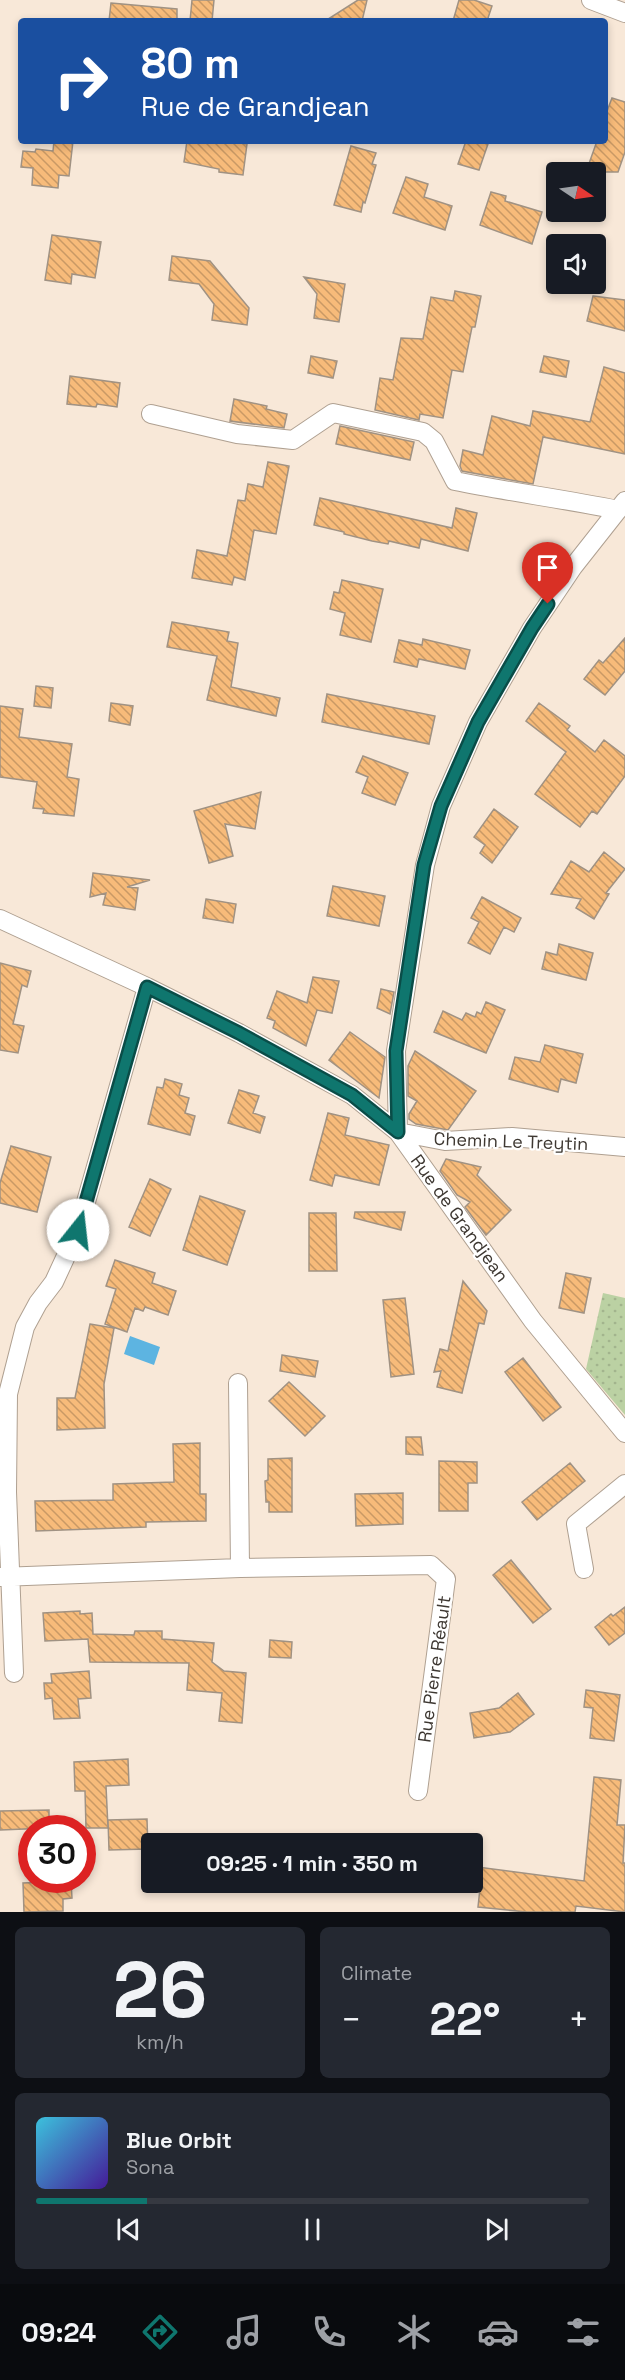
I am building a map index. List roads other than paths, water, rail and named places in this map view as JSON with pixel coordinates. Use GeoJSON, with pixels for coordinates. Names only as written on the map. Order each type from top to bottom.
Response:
{"type":"FeatureCollection","features":[{"type":"Feature","properties":{"kind":"street"},"geometry":{"type":"LineString","coordinates":[[591,0],[625,13]]}},
{"type":"Feature","properties":{"kind":"street"},"geometry":{"type":"LineString","coordinates":[[151,414],[237,434],[293,440],[333,413],[423,432],[435,441],[455,481],[519,494],[622,506]]}},
{"type":"Feature","properties":{"kind":"street"},"geometry":{"type":"LineString","coordinates":[[398,1132],[396,1051],[424,865],[441,806],[478,722],[532,628],[573,567],[622,506]]}},
{"type":"Feature","properties":{"kind":"street","name":"Rue de Grandjean"},"geometry":{"type":"LineString","coordinates":[[0,919],[147,987],[239,1033],[352,1095],[398,1132],[533,1321],[625,1432]]}},
{"type":"Feature","properties":{"kind":"street"},"geometry":{"type":"LineString","coordinates":[[14,1673],[5,1577],[3,1492],[8,1394],[17,1351],[25,1327],[38,1303],[54,1282],[78,1230],[147,987]]}},
{"type":"Feature","properties":{"kind":"street","name":"Chemin Le Treytin"},"geometry":{"type":"LineString","coordinates":[[398,1132],[445,1141],[512,1137],[625,1147]]}},
{"type":"Feature","properties":{"kind":"street"},"geometry":{"type":"LineString","coordinates":[[238,1383],[240,1568]]}},
{"type":"Feature","properties":{"kind":"street"},"geometry":{"type":"LineString","coordinates":[[584,1569],[576,1524],[625,1484]]}},
{"type":"Feature","properties":{"kind":"street","name":"Rue Pierre Réault"},"geometry":{"type":"LineString","coordinates":[[5,1577],[240,1568],[431,1566],[446,1579],[418,1791]]}},
{"type":"Feature","properties":{"kind":"water"},"geometry":{"type":"Polygon","coordinates":[[[130,1336],[160,1347],[154,1365],[124,1354],[130,1336]]]}}]}
